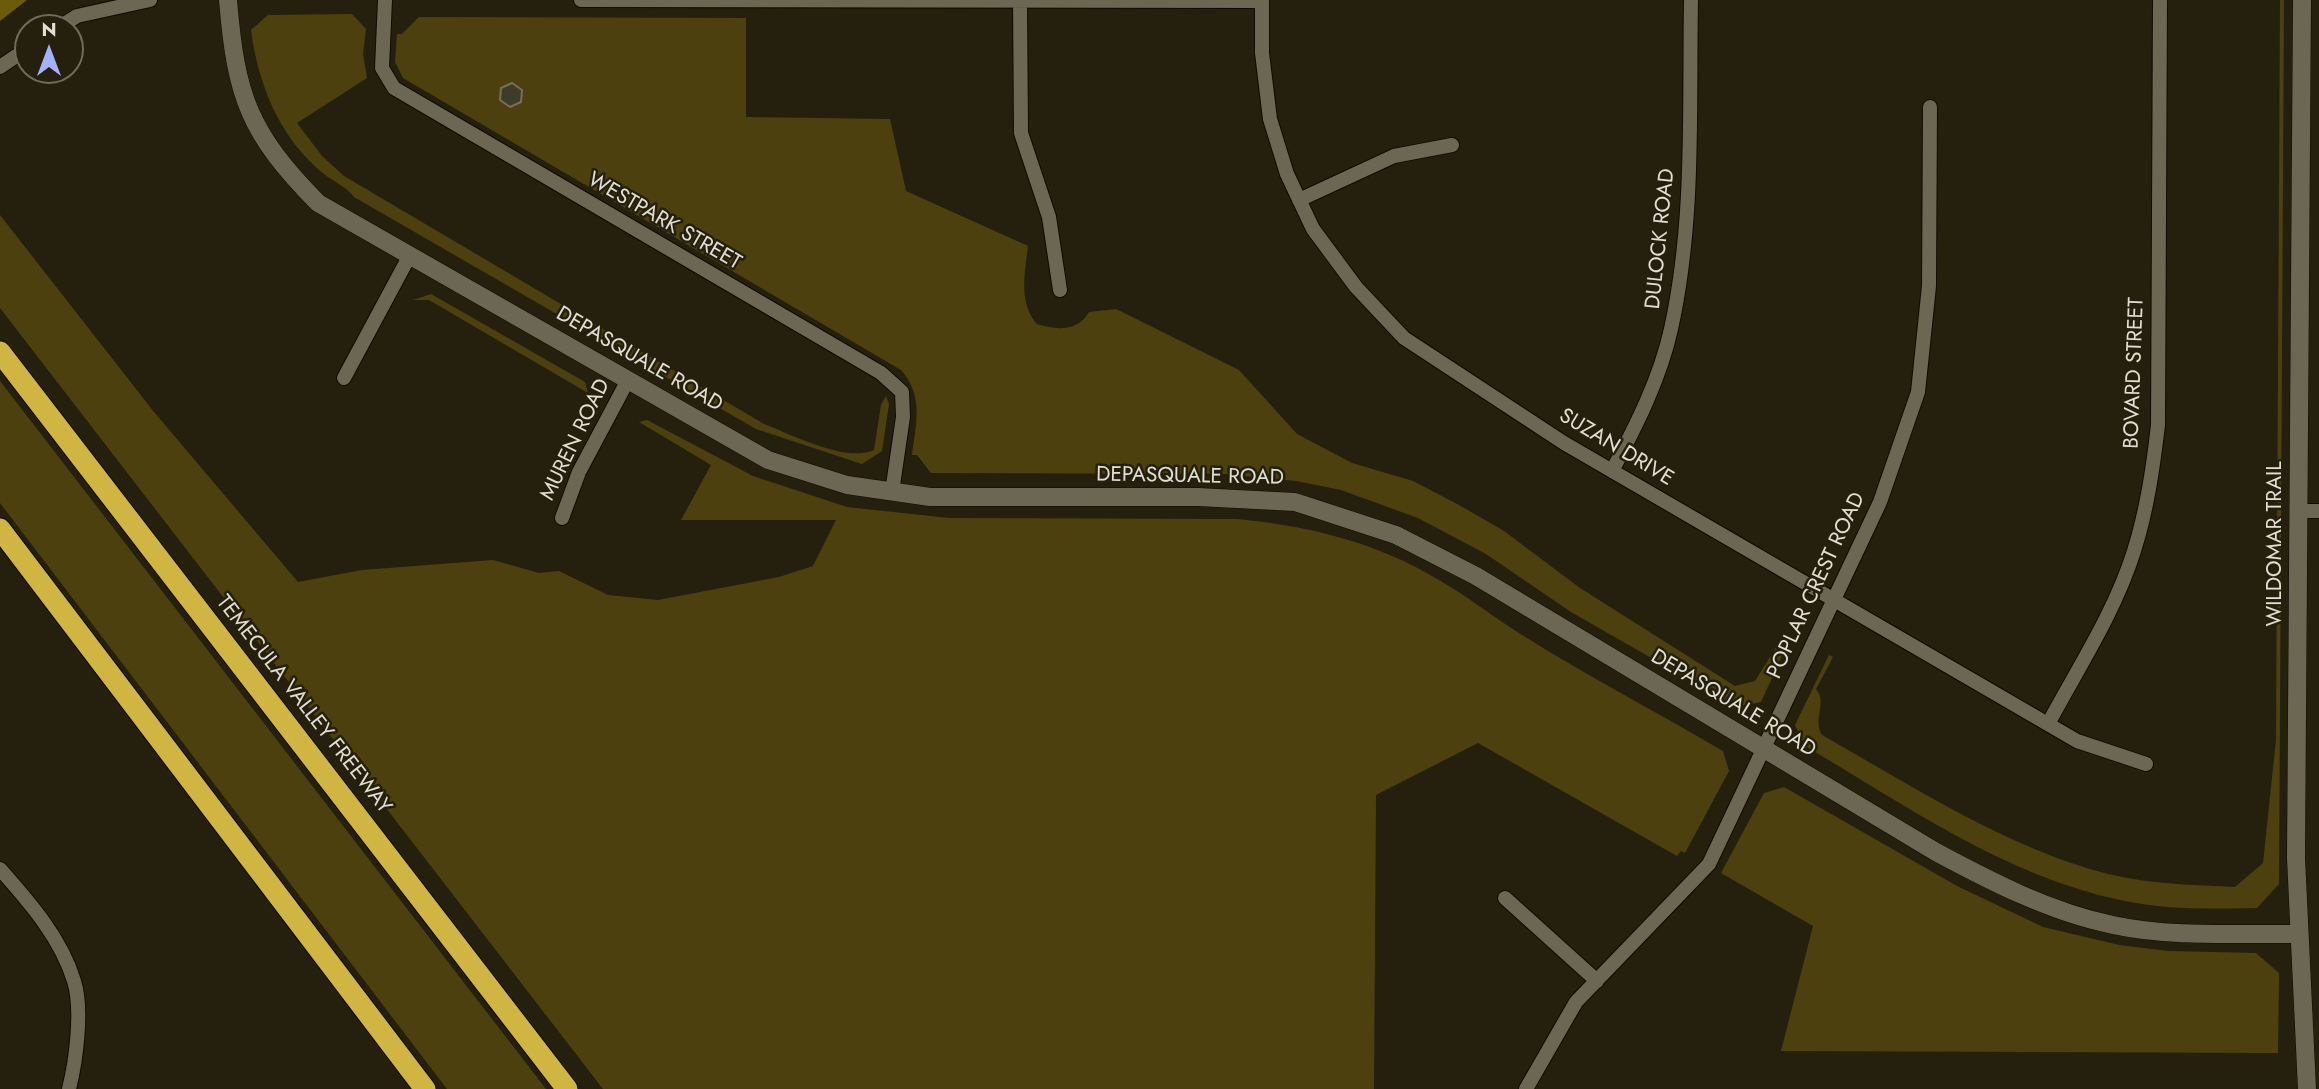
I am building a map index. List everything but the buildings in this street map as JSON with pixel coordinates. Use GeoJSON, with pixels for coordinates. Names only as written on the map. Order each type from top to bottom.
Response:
{"type":"FeatureCollection","features":[{"type":"Feature","properties":{"kind":"highway","name":"TEMECULA VALLEY FREEWAY"},"geometry":{"type":"LineString","coordinates":[[0,352],[567,1089]]}},
{"type":"Feature","properties":{"kind":"highway"},"geometry":{"type":"LineString","coordinates":[[0,529],[425,1089]]}},
{"type":"Feature","properties":{"kind":"street"},"geometry":{"type":"LineString","coordinates":[[84,14],[150,0]]}},
{"type":"Feature","properties":{"kind":"street","name":"DEPASQUALE ROAD"},"geometry":{"type":"LineString","coordinates":[[228,0],[233,62],[245,104],[262,138],[289,173],[318,203],[768,460],[847,485],[930,497],[1198,497],[1295,502],[1396,535],[1442,558],[1936,852],[2003,888],[2112,925],[2154,931],[2299,934]]}},
{"type":"Feature","properties":{"kind":"street","name":"WESTPARK STREET"},"geometry":{"type":"LineString","coordinates":[[385,0],[382,68],[394,88],[881,373],[902,392],[903,417],[892,492]]}},
{"type":"Feature","properties":{"kind":"street"},"geometry":{"type":"LineString","coordinates":[[581,0],[1262,1]]}},
{"type":"Feature","properties":{"kind":"street","name":"DULOCK ROAD"},"geometry":{"type":"LineString","coordinates":[[1612,471],[1642,414],[1671,331],[1684,260],[1690,196],[1691,0]]}},
{"type":"Feature","properties":{"kind":"street","name":"BOVARD STREET"},"geometry":{"type":"LineString","coordinates":[[2049,724],[2116,598],[2134,552],[2151,484],[2158,425],[2160,0]]}},
{"type":"Feature","properties":{"kind":"street","name":"WILDOMAR TRAIL"},"geometry":{"type":"LineString","coordinates":[[2302,0],[2296,858],[2306,1031],[2306,1089]]}},
{"type":"Feature","properties":{"kind":"street"},"geometry":{"type":"LineString","coordinates":[[1020,1],[1021,133],[1049,217],[1060,290]]}},
{"type":"Feature","properties":{"kind":"street","name":"SUZAN DRIVE"},"geometry":{"type":"LineString","coordinates":[[1262,1],[1262,52],[1270,119],[1287,174],[1313,229],[1356,287],[1404,338],[1612,471],[2077,741],[2146,764]]}},
{"type":"Feature","properties":{"kind":"street","name":"POPLAR CREST ROAD"},"geometry":{"type":"LineString","coordinates":[[1525,1089],[1576,1003],[1709,864],[1880,502],[1918,392],[1929,286],[1930,107]]}},
{"type":"Feature","properties":{"kind":"street"},"geometry":{"type":"LineString","coordinates":[[1299,200],[1394,156],[1452,145]]}},
{"type":"Feature","properties":{"kind":"street"},"geometry":{"type":"LineString","coordinates":[[344,378],[410,255]]}},
{"type":"Feature","properties":{"kind":"street","name":"MUREN ROAD"},"geometry":{"type":"LineString","coordinates":[[562,518],[579,472],[628,380]]}},
{"type":"Feature","properties":{"kind":"street"},"geometry":{"type":"LineString","coordinates":[[2299,511],[2319,511]]}},
{"type":"Feature","properties":{"kind":"street"},"geometry":{"type":"LineString","coordinates":[[0,869],[44,919],[75,983],[78,1052],[69,1089]]}},
{"type":"Feature","properties":{"kind":"street"},"geometry":{"type":"LineString","coordinates":[[1506,898],[1597,981]]}},
{"type":"Feature","properties":{"kind":"shaded area"},"geometry":{"type":"Polygon","coordinates":[[[0,0],[27,0],[0,21],[0,0]]]}},
{"type":"Feature","properties":{"kind":"shaded area"},"geometry":{"type":"Polygon","coordinates":[[[2280,0],[2284,0],[2279,884],[2257,908],[2154,906],[2078,889],[2036,874],[1956,836],[1805,746],[1795,725],[1829,655],[1833,657],[1816,689],[1821,700],[1819,729],[1822,735],[1925,795],[1997,832],[2070,863],[2108,874],[2155,882],[2235,887],[2263,863],[2276,740],[2280,0]]]}},
{"type":"Feature","properties":{"kind":"shaded area"},"geometry":{"type":"Polygon","coordinates":[[[352,14],[366,29],[363,54],[367,78],[297,123],[322,156],[344,176],[764,424],[789,435],[849,453],[874,450],[881,405],[886,396],[889,404],[882,451],[862,464],[756,429],[354,197],[323,174],[292,140],[272,106],[259,69],[251,30],[268,15],[352,14]]]}},
{"type":"Feature","properties":{"kind":"shaded area"},"geometry":{"type":"Polygon","coordinates":[[[419,17],[746,18],[746,117],[890,119],[906,191],[1028,246],[1025,297],[1031,316],[1037,324],[1066,328],[1079,323],[1089,312],[1116,309],[1239,370],[1297,434],[1352,463],[1413,481],[1459,505],[1504,531],[1580,588],[1735,686],[1755,681],[1785,633],[1791,636],[1761,702],[1737,707],[1571,612],[1486,554],[1418,518],[1341,490],[1296,481],[1224,474],[931,473],[917,455],[912,455],[916,400],[901,370],[403,78],[395,62],[397,34],[402,34],[419,17]]]}},
{"type":"Feature","properties":{"kind":"shaded area"},"geometry":{"type":"Polygon","coordinates":[[[0,215],[154,412],[298,582],[362,570],[493,560],[539,573],[559,571],[608,595],[658,600],[779,577],[813,566],[836,520],[681,520],[711,465],[639,422],[647,420],[753,476],[847,507],[949,518],[1237,519],[1316,531],[1366,546],[1391,555],[1439,580],[1544,648],[1723,751],[1729,771],[1685,853],[1681,851],[1677,856],[1478,743],[1376,795],[1374,1089],[603,1089],[0,308],[0,215]]]}},
{"type":"Feature","properties":{"kind":"shaded area"},"geometry":{"type":"Polygon","coordinates":[[[431,294],[585,382],[588,393],[429,300],[413,300],[431,294]]]}},
{"type":"Feature","properties":{"kind":"shaded area"},"geometry":{"type":"Polygon","coordinates":[[[0,381],[546,1089],[447,1089],[0,503],[0,381]]]}},
{"type":"Feature","properties":{"kind":"shaded area"},"geometry":{"type":"Polygon","coordinates":[[[1784,787],[1957,886],[2043,927],[2119,945],[2168,951],[2256,953],[2279,973],[2278,1053],[1781,1051],[1813,926],[1721,873],[1764,793],[1784,787]]]}}]}
